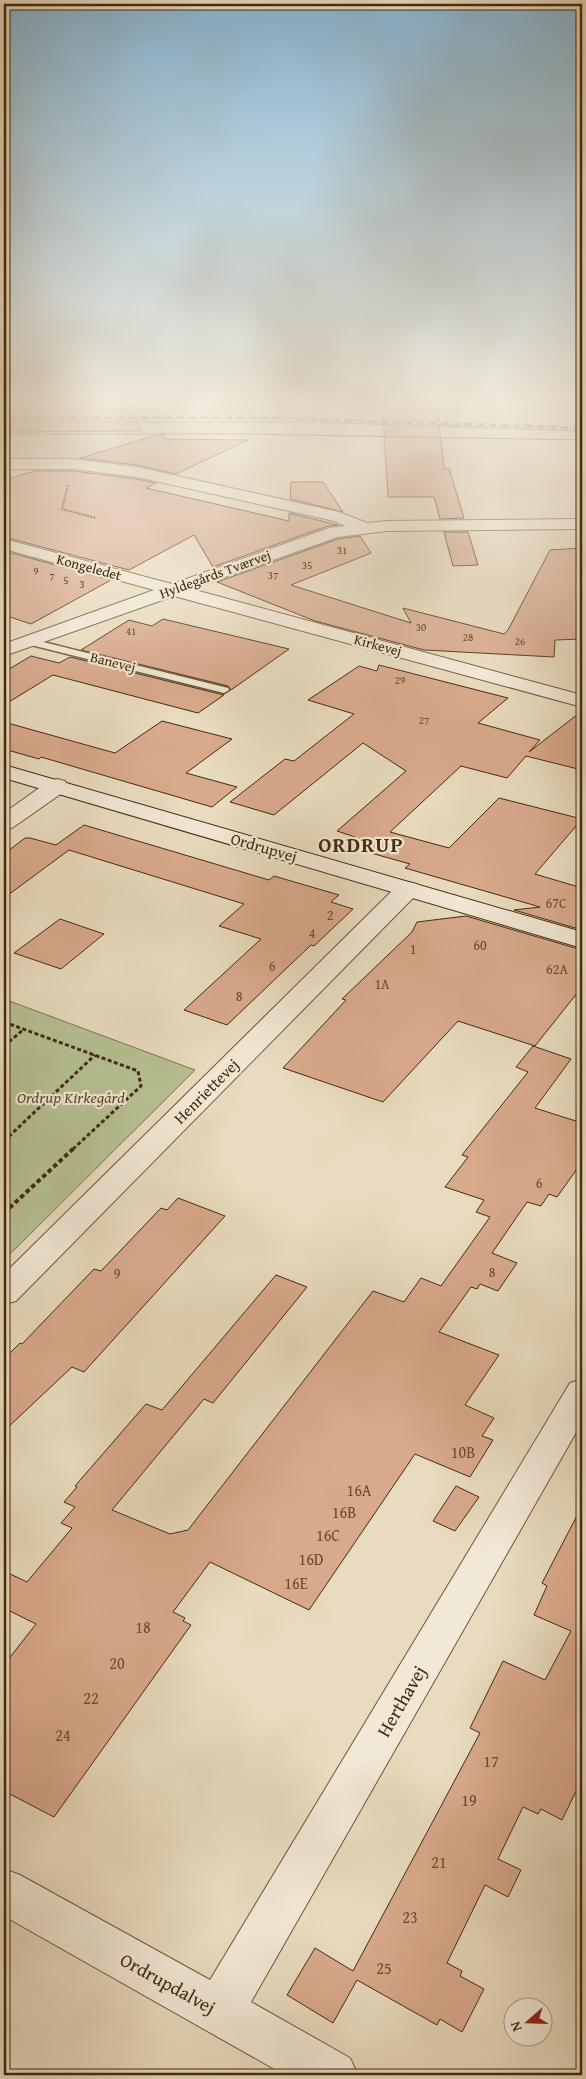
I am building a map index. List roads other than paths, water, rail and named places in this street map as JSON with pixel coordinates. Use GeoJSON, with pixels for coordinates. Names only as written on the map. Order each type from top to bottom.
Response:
{"type":"FeatureCollection","features":[{"type":"Feature","properties":{"kind":"street"},"geometry":{"type":"LineString","coordinates":[[236,494],[340,517],[352,521],[363,528]]}},
{"type":"Feature","properties":{"kind":"street","name":"Hyldegårds Tværvej"},"geometry":{"type":"LineString","coordinates":[[4,650],[314,539],[363,528],[582,524]]}},
{"type":"Feature","properties":{"kind":"street","name":"Kongeledet"},"geometry":{"type":"LineString","coordinates":[[4,544],[174,589]]}},
{"type":"Feature","properties":{"kind":"street","name":"Kirkevej"},"geometry":{"type":"LineString","coordinates":[[174,589],[581,699]]}},
{"type":"Feature","properties":{"kind":"street","name":"Banevej"},"geometry":{"type":"LineString","coordinates":[[4,631],[27,641]]}},
{"type":"Feature","properties":{"kind":"street","name":"Ordrupvej"},"geometry":{"type":"LineString","coordinates":[[4,771],[582,940]]}},
{"type":"Feature","properties":{"kind":"street"},"geometry":{"type":"LineString","coordinates":[[4,823],[57,786]]}},
{"type":"Feature","properties":{"kind":"street","name":"Henriettevej"},"geometry":{"type":"LineString","coordinates":[[4,1293],[408,889]]}},
{"type":"Feature","properties":{"kind":"street","name":"Herthavej"},"geometry":{"type":"LineString","coordinates":[[219,2011],[582,1392]]}},
{"type":"Feature","properties":{"kind":"street","name":"Ordrupdalvej"},"geometry":{"type":"LineString","coordinates":[[4,1892],[332,2075]]}},
{"type":"Feature","properties":{"kind":"lane","name":"Banevej"},"geometry":{"type":"LineString","coordinates":[[27,641],[224,690]]}},
{"type":"Feature","properties":{"kind":"district","name":"ORDRUP"},"geometry":{"type":"Point","coordinates":[361,845]}},
{"type":"Feature","properties":{"kind":"park label","name":"Ordrup Kirkegård"},"geometry":{"type":"Point","coordinates":[71,1097]}}]}
